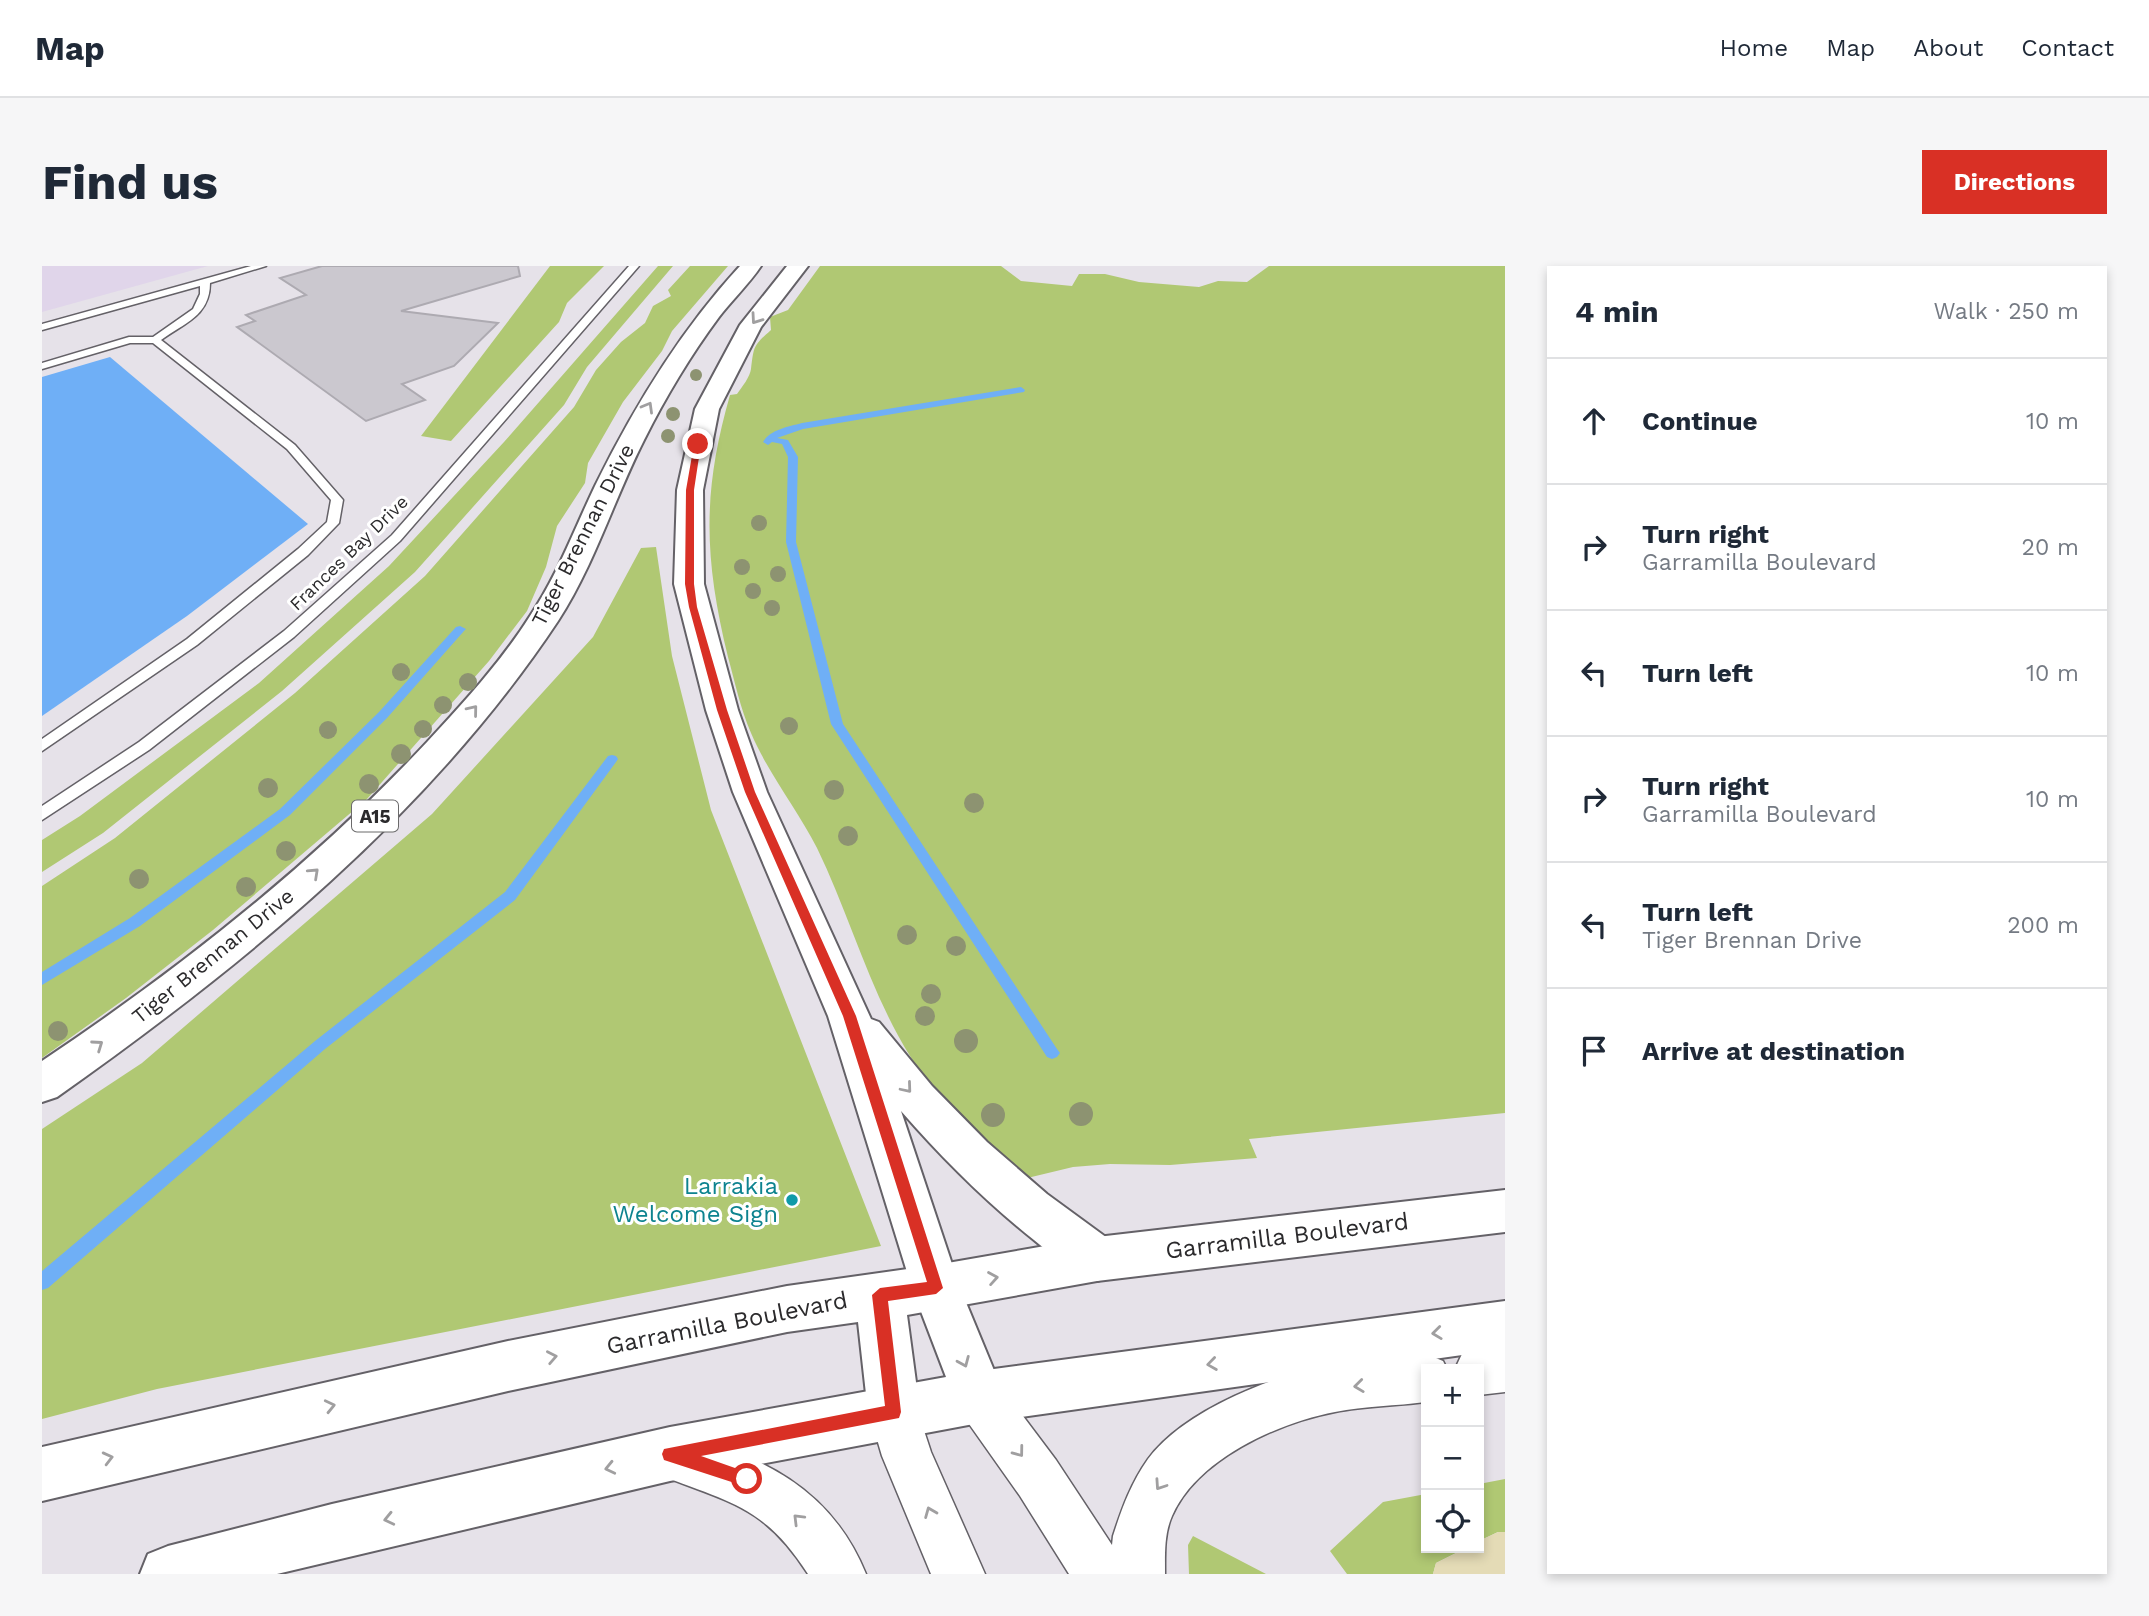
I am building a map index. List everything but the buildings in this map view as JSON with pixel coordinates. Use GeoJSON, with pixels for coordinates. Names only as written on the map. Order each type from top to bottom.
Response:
{"type":"FeatureCollection","features":[{"type":"Feature","properties":{"kind":"main road","name":"Tiger Brennan Drive"},"geometry":{"type":"LineString","coordinates":[[42,1084],[141,1015],[284,900],[384,808],[449,740],[506,670],[545,616],[645,410],[708,318],[751,266]]}},
{"type":"Feature","properties":{"kind":"main road"},"geometry":{"type":"LineString","coordinates":[[799,266],[751,325],[707,409],[690,490],[689,584],[722,710],[750,792],[849,1016],[936,1288],[979,1397]]}},
{"type":"Feature","properties":{"kind":"main road"},"geometry":{"type":"LineString","coordinates":[[849,1016],[933,1119],[981,1168],[1047,1226],[1097,1259]]}},
{"type":"Feature","properties":{"kind":"main road","name":"Garramilla Boulevard"},"geometry":{"type":"LineString","coordinates":[[42,1474],[508,1366],[787,1309],[936,1288],[1097,1259],[1505,1211]]}},
{"type":"Feature","properties":{"kind":"main road"},"geometry":{"type":"LineString","coordinates":[[880,1295],[894,1412]]}},
{"type":"Feature","properties":{"kind":"main road"},"geometry":{"type":"LineString","coordinates":[[168,1574],[332,1532],[670,1454],[894,1412],[979,1397],[1505,1325]]}},
{"type":"Feature","properties":{"kind":"street"},"geometry":{"type":"LineString","coordinates":[[1484,1370],[1505,1368]]}},
{"type":"Feature","properties":{"kind":"street"},"geometry":{"type":"LineString","coordinates":[[1138,1574],[1138,1539],[1155,1492],[1182,1458],[1201,1443],[1269,1410],[1323,1391],[1421,1379]]}},
{"type":"Feature","properties":{"kind":"street"},"geometry":{"type":"LineString","coordinates":[[979,1397],[1038,1478],[1100,1574]]}},
{"type":"Feature","properties":{"kind":"street"},"geometry":{"type":"LineString","coordinates":[[894,1412],[912,1466],[958,1574]]}},
{"type":"Feature","properties":{"kind":"street"},"geometry":{"type":"LineString","coordinates":[[670,1454],[747,1479],[766,1490],[804,1524],[839,1574]]}},
{"type":"Feature","properties":{"kind":"lane"},"geometry":{"type":"LineString","coordinates":[[42,327],[261,266]]}},
{"type":"Feature","properties":{"kind":"lane","name":"Frances Bay Drive"},"geometry":{"type":"LineString","coordinates":[[42,814],[144,746],[289,634],[396,538],[634,266]]}},
{"type":"Feature","properties":{"kind":"lane"},"geometry":{"type":"LineString","coordinates":[[42,366],[129,340],[155,340],[202,309],[207,296],[205,282]]}},
{"type":"Feature","properties":{"kind":"lane"},"geometry":{"type":"LineString","coordinates":[[42,746],[192,642],[303,552],[333,523],[337,500],[291,447],[155,340]]}},
{"type":"Feature","properties":{"kind":"shaded area"},"geometry":{"type":"Polygon","coordinates":[[[42,266],[208,266],[42,312],[42,266]]]}},
{"type":"Feature","properties":{"kind":"green space"},"geometry":{"type":"Polygon","coordinates":[[[550,266],[604,266],[567,303],[559,322],[451,441],[421,436],[550,266]]]}},
{"type":"Feature","properties":{"kind":"green space"},"geometry":{"type":"Polygon","coordinates":[[[658,266],[673,266],[587,367],[564,405],[415,572],[282,691],[103,833],[42,872],[42,840],[80,816],[259,683],[389,566],[504,442],[658,266]]]}},
{"type":"Feature","properties":{"kind":"green space"},"geometry":{"type":"Polygon","coordinates":[[[690,266],[728,266],[672,331],[662,351],[623,402],[588,463],[585,483],[557,526],[546,567],[527,611],[489,661],[367,799],[213,930],[126,998],[42,1058],[42,886],[115,838],[295,693],[425,576],[574,407],[596,370],[621,342],[645,323],[653,306],[671,296],[668,290],[690,266]]]}},
{"type":"Feature","properties":{"kind":"green space"},"geometry":{"type":"Polygon","coordinates":[[[820,266],[1001,266],[1021,281],[1072,286],[1079,274],[1105,274],[1139,282],[1199,287],[1218,281],[1247,282],[1269,266],[1505,266],[1505,1113],[1249,1139],[1257,1158],[1170,1165],[1110,1164],[1073,1167],[1019,1180],[934,1090],[910,1056],[883,1006],[817,848],[751,733],[728,657],[714,588],[711,495],[721,430],[730,395],[737,394],[747,379],[755,347],[771,330],[770,317],[788,310],[820,266]]]}},
{"type":"Feature","properties":{"kind":"green space"},"geometry":{"type":"Polygon","coordinates":[[[656,547],[672,656],[711,810],[881,1246],[157,1389],[42,1419],[42,1129],[142,1063],[432,814],[593,637],[641,548],[656,547]]]}},
{"type":"Feature","properties":{"kind":"green space"},"geometry":{"type":"Polygon","coordinates":[[[1505,1479],[1505,1532],[1498,1532],[1484,1539],[1484,1490],[1484,1483],[1505,1479]]]}},
{"type":"Feature","properties":{"kind":"green space"},"geometry":{"type":"Polygon","coordinates":[[[1421,1495],[1421,1553],[1456,1553],[1436,1563],[1433,1574],[1347,1574],[1330,1551],[1383,1502],[1421,1495]]]}},
{"type":"Feature","properties":{"kind":"green space"},"geometry":{"type":"Polygon","coordinates":[[[1193,1536],[1266,1574],[1189,1574],[1188,1545],[1193,1536]]]}},
{"type":"Feature","properties":{"kind":"sand"},"geometry":{"type":"Polygon","coordinates":[[[1498,1532],[1505,1532],[1505,1574],[1433,1574],[1436,1563],[1456,1553],[1484,1553],[1484,1539],[1498,1532]]]}},
{"type":"Feature","properties":{"kind":"water"},"geometry":{"type":"Polygon","coordinates":[[[110,357],[308,524],[187,616],[42,716],[42,377],[110,357]]]}},
{"type":"Feature","properties":{"kind":"waterway"},"geometry":{"type":"LineString","coordinates":[[769,439],[780,432],[802,426],[1021,390]]}},
{"type":"Feature","properties":{"kind":"waterway"},"geometry":{"type":"LineString","coordinates":[[769,439],[785,442],[793,457],[791,542],[837,724],[1052,1053]]}},
{"type":"Feature","properties":{"kind":"waterway"},"geometry":{"type":"LineString","coordinates":[[42,979],[135,922],[285,812],[383,715],[460,629]]}},
{"type":"Feature","properties":{"kind":"waterway"},"geometry":{"type":"LineString","coordinates":[[42,1282],[320,1045],[510,896],[612,759]]}},
{"type":"Feature","properties":{"kind":"place","name":"Larrakia Welcome Sign"},"geometry":{"type":"Point","coordinates":[792,1200]}},
{"type":"Feature","properties":{"kind":"route"},"geometry":{"type":"LineString","coordinates":[[698,444],[690,490],[689,584],[722,710],[750,792],[849,1016],[936,1288],[880,1295],[894,1412],[670,1454],[747,1479]]}}]}
